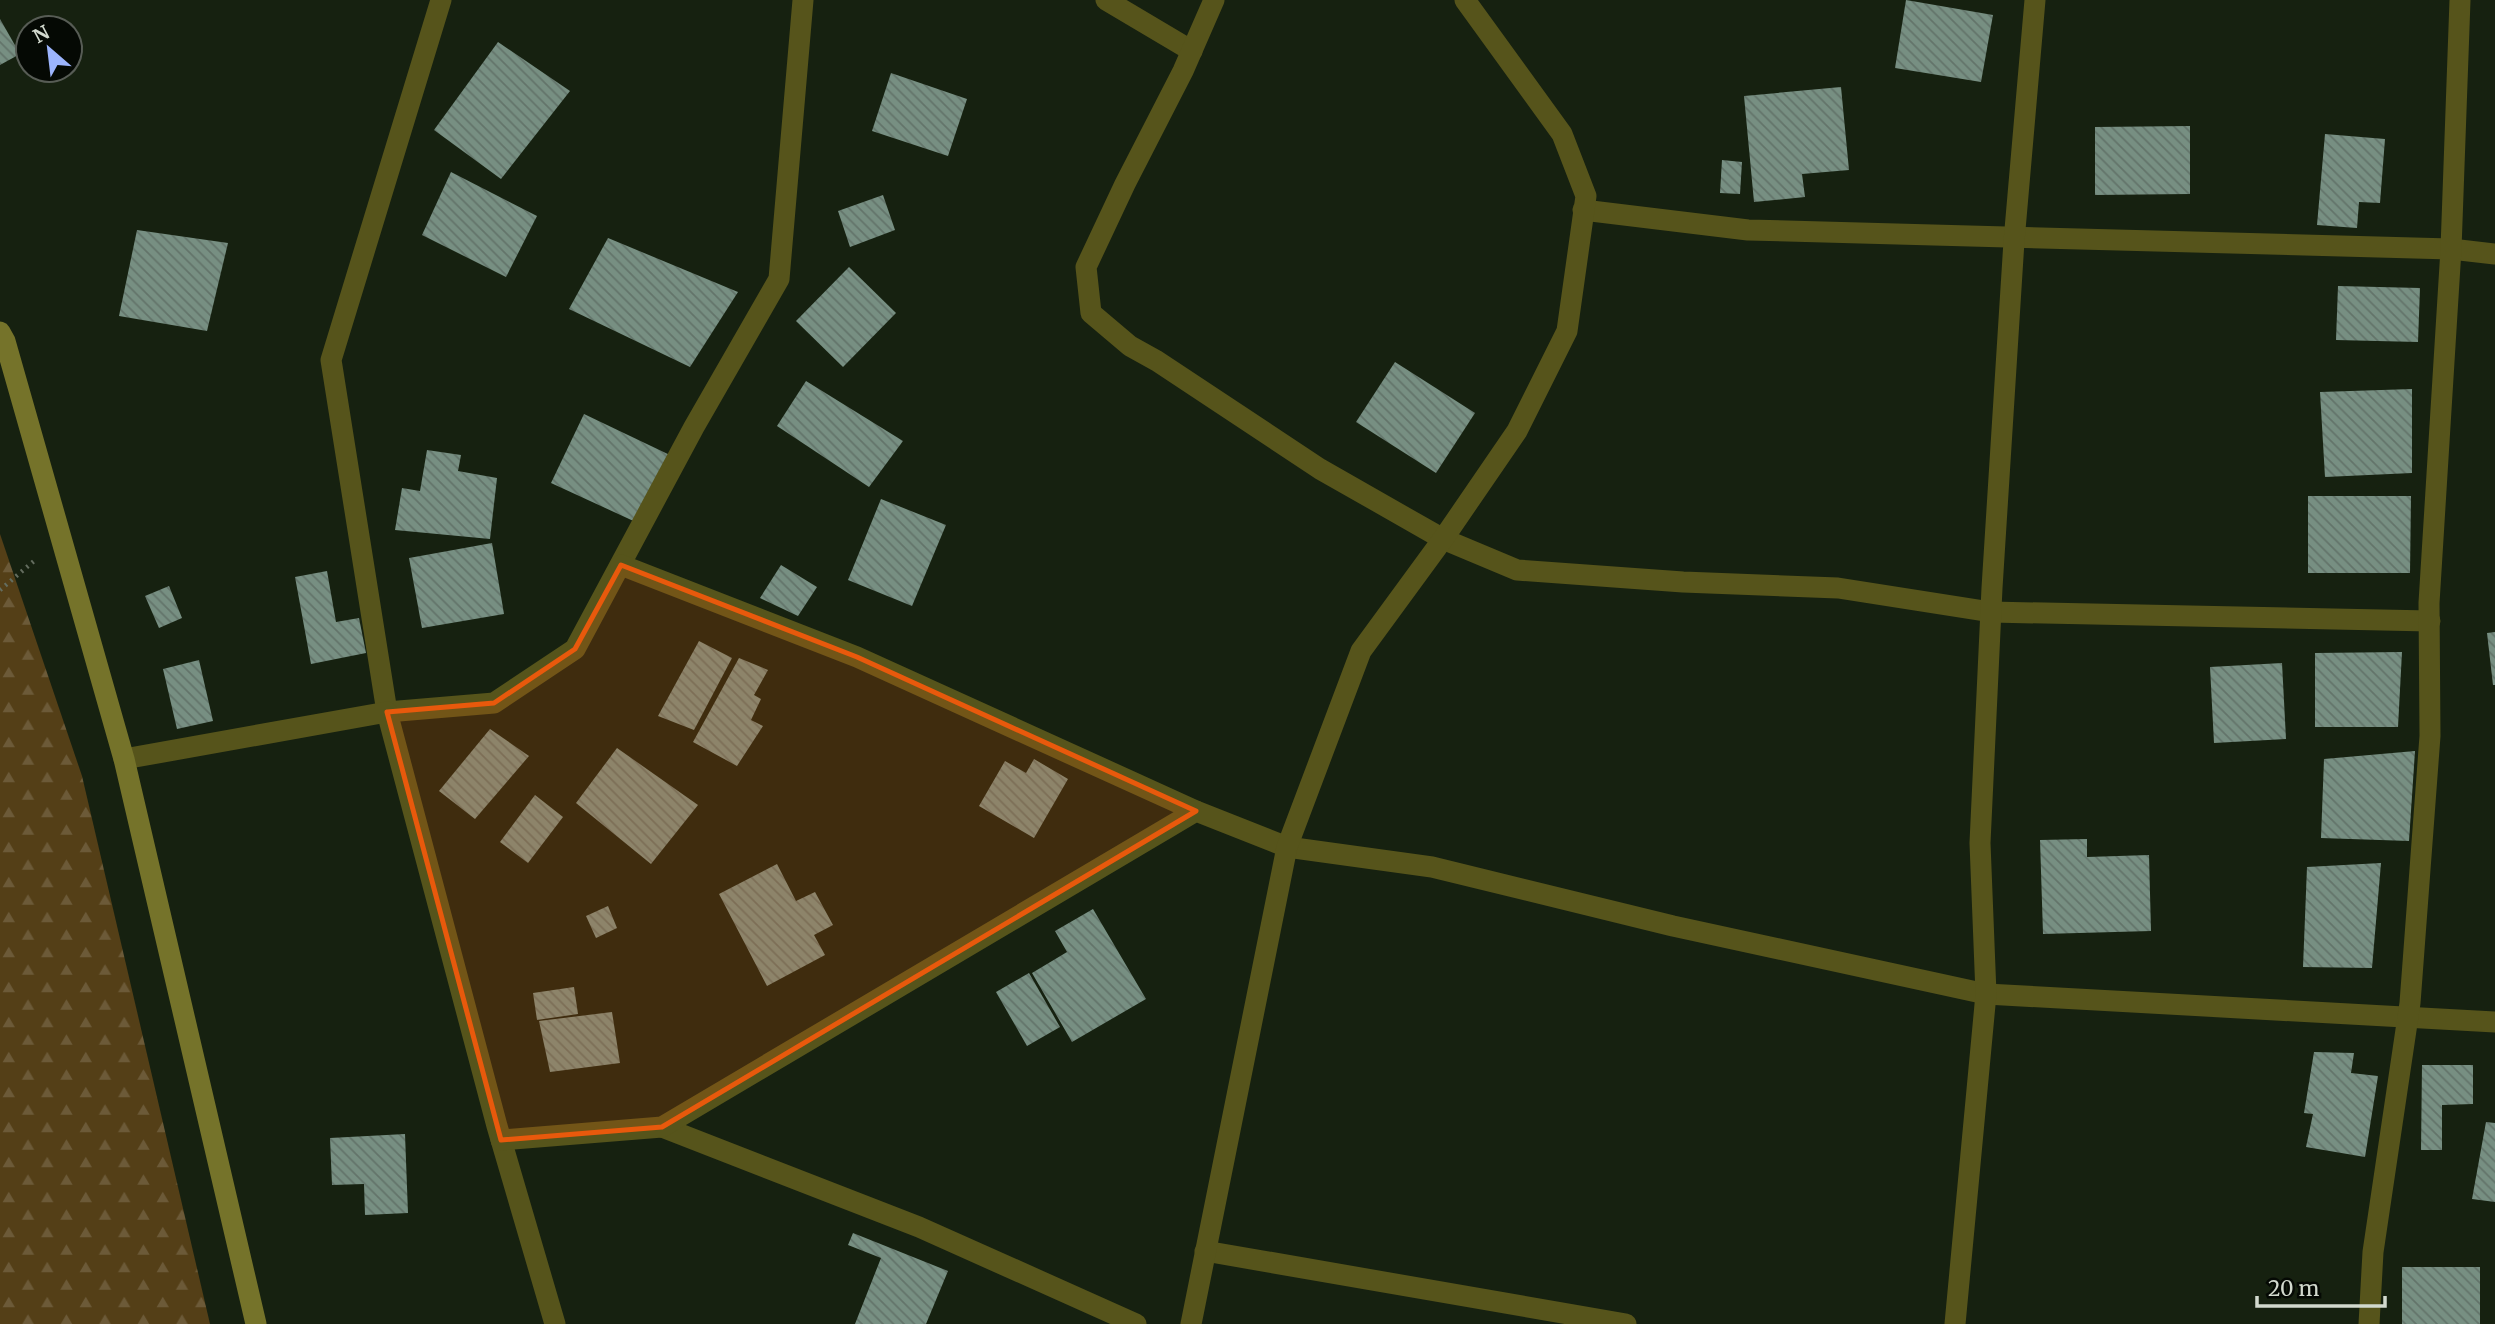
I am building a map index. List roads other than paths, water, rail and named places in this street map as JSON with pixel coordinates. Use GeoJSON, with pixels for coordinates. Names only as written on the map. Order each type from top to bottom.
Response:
{"type":"FeatureCollection","features":[{"type":"Feature","properties":{"kind":"street"},"geometry":{"type":"LineString","coordinates":[[441,0],[331,360],[387,712],[501,1140],[555,1324]]}},
{"type":"Feature","properties":{"kind":"street"},"geometry":{"type":"LineString","coordinates":[[124,759],[387,712],[494,703],[575,649],[694,427],[779,279],[803,0]]}},
{"type":"Feature","properties":{"kind":"street"},"geometry":{"type":"LineString","coordinates":[[1106,0],[1192,51]]}},
{"type":"Feature","properties":{"kind":"street"},"geometry":{"type":"LineString","coordinates":[[1213,0],[1192,51],[1125,184],[1087,267],[1091,313],[1130,346],[1309,462],[1443,540],[1517,570],[1683,582],[1838,588],[1991,612],[2430,621]]}},
{"type":"Feature","properties":{"kind":"street"},"geometry":{"type":"LineString","coordinates":[[1191,1324],[1287,847],[1360,651],[1443,540],[1517,431],[1567,331],[1586,196],[1562,134],[1465,0]]}},
{"type":"Feature","properties":{"kind":"street"},"geometry":{"type":"LineString","coordinates":[[1955,1324],[1986,994],[1980,843],[1991,612],[2015,236],[2035,0]]}},
{"type":"Feature","properties":{"kind":"street"},"geometry":{"type":"LineString","coordinates":[[2369,1324],[2373,1252],[2408,1016],[2417,931],[2430,736],[2430,621],[2451,249],[2460,0]]}},
{"type":"Feature","properties":{"kind":"street"},"geometry":{"type":"LineString","coordinates":[[1583,210],[1748,230],[2451,249],[2495,254]]}},
{"type":"Feature","properties":{"kind":"street"},"geometry":{"type":"LineString","coordinates":[[0,332],[5,341],[124,759],[256,1324]]}},
{"type":"Feature","properties":{"kind":"street"},"geometry":{"type":"LineString","coordinates":[[621,565],[857,657],[1196,811],[1287,847],[1432,867],[1673,926],[1986,994],[2495,1021]]}},
{"type":"Feature","properties":{"kind":"street"},"geometry":{"type":"LineString","coordinates":[[662,1127],[1196,811]]}},
{"type":"Feature","properties":{"kind":"street"},"geometry":{"type":"LineString","coordinates":[[501,1140],[662,1127],[919,1227],[1136,1324]]}},
{"type":"Feature","properties":{"kind":"street"},"geometry":{"type":"LineString","coordinates":[[1205,1251],[1581,1320],[1626,1324]]}}]}
